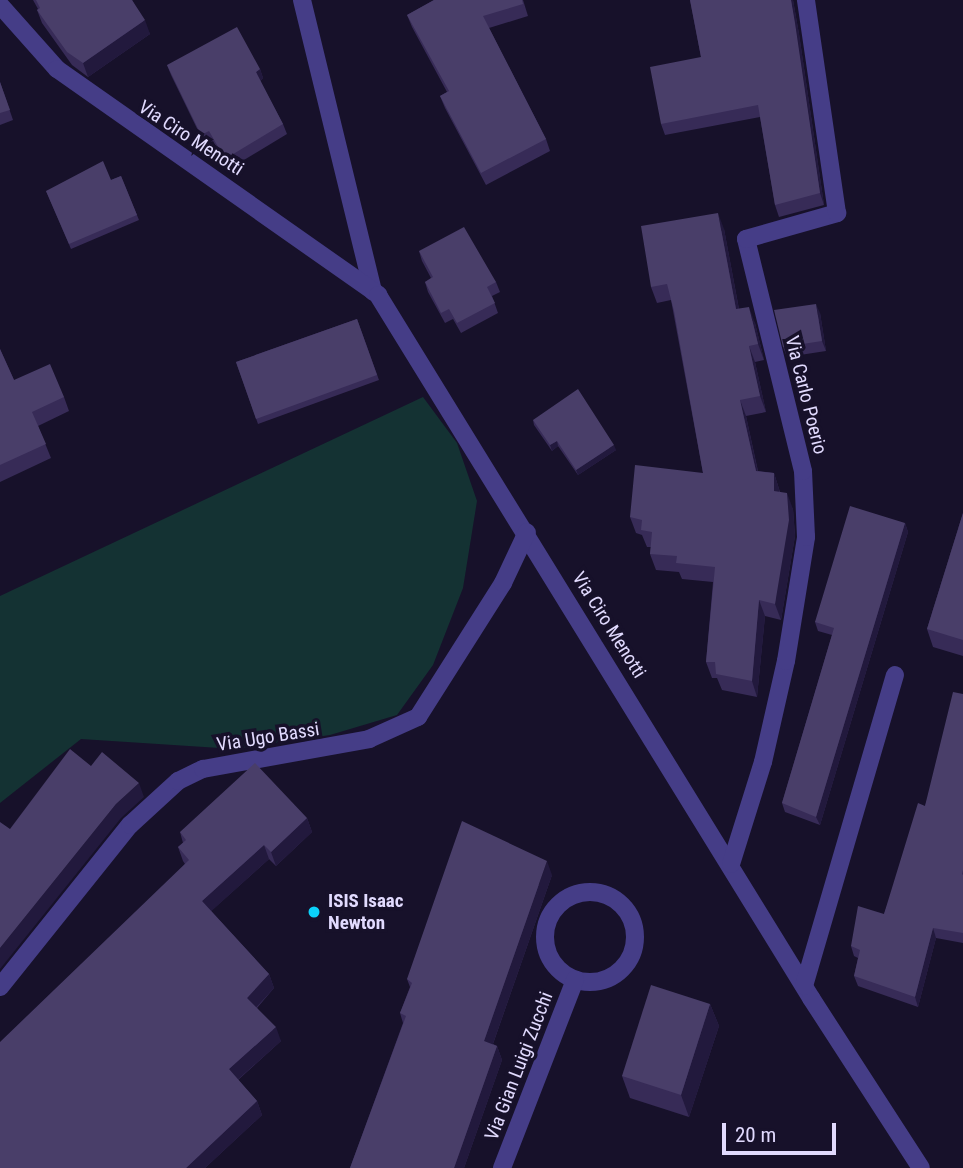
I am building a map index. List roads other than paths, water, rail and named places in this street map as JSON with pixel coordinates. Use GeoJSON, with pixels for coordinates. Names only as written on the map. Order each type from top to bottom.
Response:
{"type":"FeatureCollection","features":[{"type":"Feature","properties":{"kind":"street","name":"Via Ciro Menotti"},"geometry":{"type":"LineString","coordinates":[[302,0],[373,291],[527,532],[804,986],[921,1168]]}},
{"type":"Feature","properties":{"kind":"street","name":"Via Carlo Poerio"},"geometry":{"type":"LineString","coordinates":[[731,864],[763,762],[786,661],[806,537],[803,471],[746,239],[837,213],[806,0]]}},
{"type":"Feature","properties":{"kind":"street","name":"Via Ciro Menotti"},"geometry":{"type":"LineString","coordinates":[[0,5],[57,69],[373,291]]}},
{"type":"Feature","properties":{"kind":"street","name":"Via Ugo Bassi"},"geometry":{"type":"LineString","coordinates":[[0,987],[130,825],[178,781],[203,769],[369,739],[418,717],[503,583],[527,532]]}},
{"type":"Feature","properties":{"kind":"street"},"geometry":{"type":"LineString","coordinates":[[804,986],[895,675]]}},
{"type":"Feature","properties":{"kind":"street"},"geometry":{"type":"LineString","coordinates":[[581,893],[609,897],[629,915],[635,941],[632,954],[614,975],[602,981],[575,979],[549,956],[549,918],[568,898],[581,893]]}},
{"type":"Feature","properties":{"kind":"street","name":"Via Gian Luigi Zucchi"},"geometry":{"type":"LineString","coordinates":[[502,1168],[575,979]]}},
{"type":"Feature","properties":{"kind":"place","name":"ISIS Isaac Newton"},"geometry":{"type":"Point","coordinates":[314,912]}}]}
